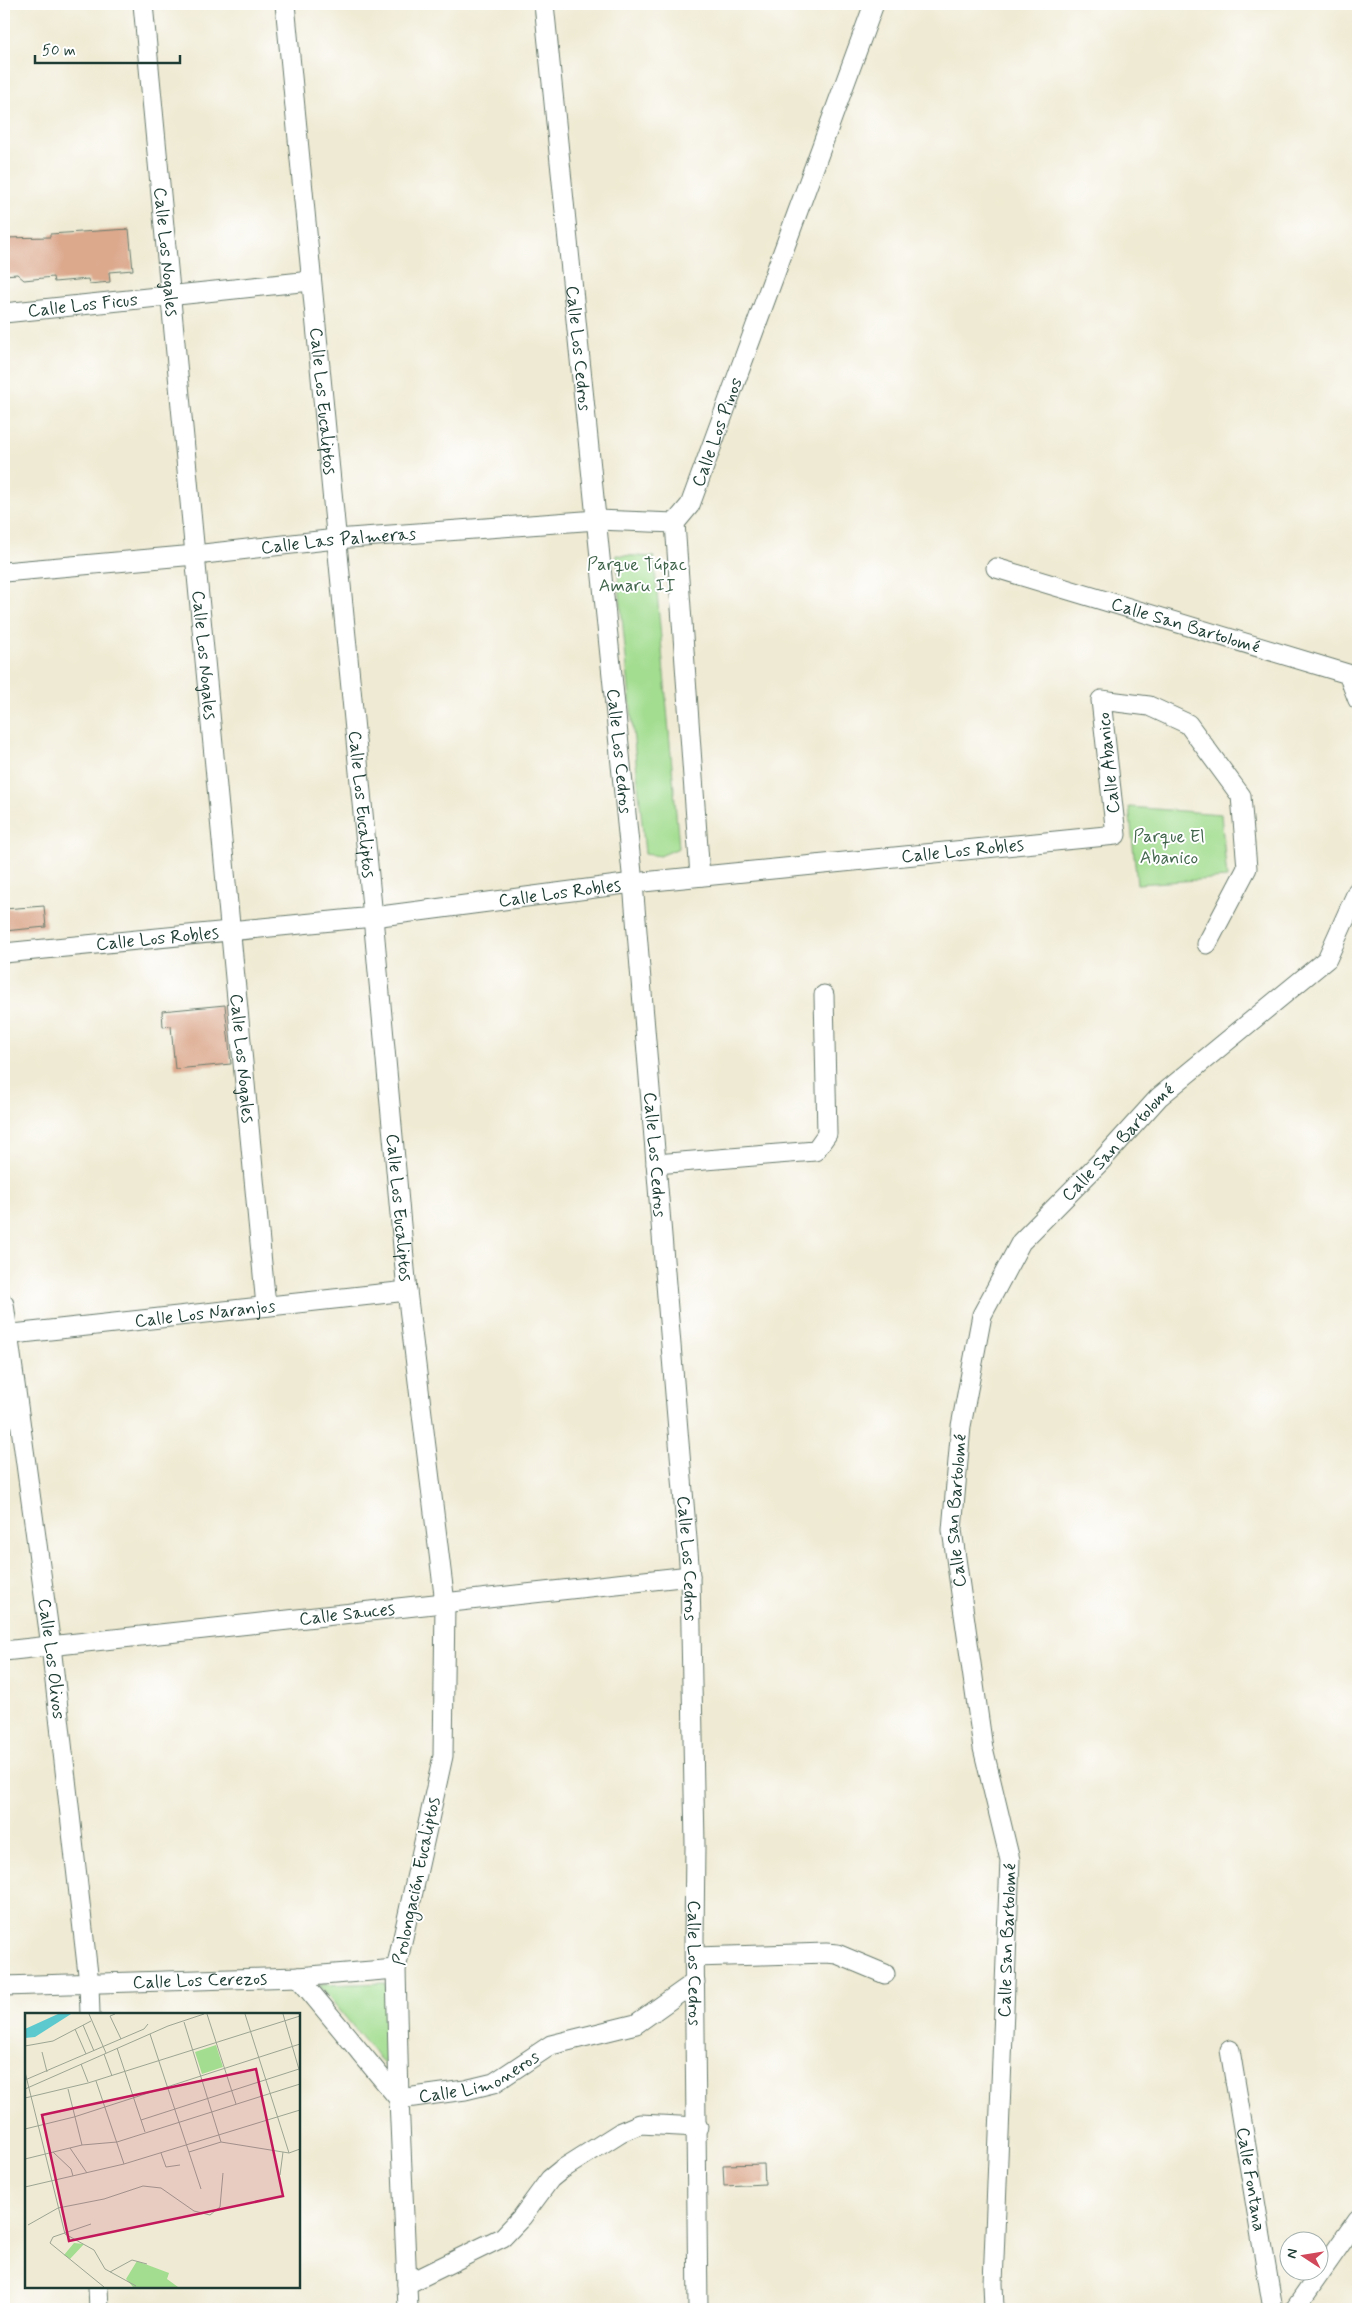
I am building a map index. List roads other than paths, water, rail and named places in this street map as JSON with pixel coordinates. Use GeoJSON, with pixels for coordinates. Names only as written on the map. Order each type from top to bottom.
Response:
{"type":"FeatureCollection","features":[{"type":"Feature","properties":{"kind":"street","name":"Calle Los Nogales"},"geometry":{"type":"LineString","coordinates":[[143,4],[266,1306]]}},
{"type":"Feature","properties":{"kind":"street","name":"Calle Los Eucaliptos"},"geometry":{"type":"LineString","coordinates":[[285,4],[374,917],[407,1291],[445,1603]]}},
{"type":"Feature","properties":{"kind":"street","name":"Calle Los Cedros"},"geometry":{"type":"LineString","coordinates":[[544,4],[633,883],[690,1576],[695,1846],[694,1957],[698,2127],[698,2309]]}},
{"type":"Feature","properties":{"kind":"street","name":"Calle Los Pinos"},"geometry":{"type":"LineString","coordinates":[[674,523],[690,505],[874,4]]}},
{"type":"Feature","properties":{"kind":"street","name":"Calle Los Ficus"},"geometry":{"type":"LineString","coordinates":[[4,313],[311,281]]}},
{"type":"Feature","properties":{"kind":"street","name":"Calle Las Palmeras"},"geometry":{"type":"LineString","coordinates":[[4,572],[196,555],[336,539],[597,520],[674,523]]}},
{"type":"Feature","properties":{"kind":"street"},"geometry":{"type":"LineString","coordinates":[[674,523],[700,876]]}},
{"type":"Feature","properties":{"kind":"street","name":"Calle San Bartolomé"},"geometry":{"type":"LineString","coordinates":[[996,568],[1348,674],[1358,700]]}},
{"type":"Feature","properties":{"kind":"street","name":"Calle Abanico"},"geometry":{"type":"LineString","coordinates":[[1116,835],[1101,700],[1149,706],[1188,724],[1242,796],[1247,868],[1207,944]]}},
{"type":"Feature","properties":{"kind":"street","name":"Calle Los Robles"},"geometry":{"type":"LineString","coordinates":[[4,953],[374,917],[633,883],[1116,835]]}},
{"type":"Feature","properties":{"kind":"street","name":"Calle San Bartolomé"},"geometry":{"type":"LineString","coordinates":[[994,2309],[993,2283],[1010,1860],[983,1748],[952,1530],[961,1426],[982,1315],[1021,1242],[1104,1159],[1159,1098],[1326,959],[1358,890]]}},
{"type":"Feature","properties":{"kind":"street"},"geometry":{"type":"LineString","coordinates":[[656,1164],[814,1151],[827,1134],[824,995]]}},
{"type":"Feature","properties":{"kind":"street","name":"Calle Los Naranjos"},"geometry":{"type":"LineString","coordinates":[[5,1334],[407,1291]]}},
{"type":"Feature","properties":{"kind":"street","name":"Calle Los Olivos"},"geometry":{"type":"LineString","coordinates":[[4,1304],[5,1334],[51,1646],[89,1983],[90,2013]]}},
{"type":"Feature","properties":{"kind":"street","name":"Calle Sauces"},"geometry":{"type":"LineString","coordinates":[[4,1651],[690,1576]]}},
{"type":"Feature","properties":{"kind":"street","name":"Prolongación Eucaliptos"},"geometry":{"type":"LineString","coordinates":[[408,2309],[399,2099],[396,1969],[443,1756],[445,1603]]}},
{"type":"Feature","properties":{"kind":"street"},"geometry":{"type":"LineString","coordinates":[[694,1957],[819,1952],[837,1954],[885,1974]]}},
{"type":"Feature","properties":{"kind":"street","name":"Calle Los Cerezos"},"geometry":{"type":"LineString","coordinates":[[4,1986],[298,1977],[396,1969]]}},
{"type":"Feature","properties":{"kind":"street","name":"Calle Limoneros"},"geometry":{"type":"LineString","coordinates":[[298,1977],[399,2099],[465,2090],[494,2083],[551,2045],[636,2024],[695,1982]]}},
{"type":"Feature","properties":{"kind":"street","name":"Calle Fontana"},"geometry":{"type":"LineString","coordinates":[[1230,2050],[1273,2309]]}},
{"type":"Feature","properties":{"kind":"street"},"geometry":{"type":"LineString","coordinates":[[407,2284],[504,2237],[556,2174],[621,2132],[640,2124],[698,2127]]}},
{"type":"Feature","properties":{"kind":"street"},"geometry":{"type":"LineString","coordinates":[[1295,2309],[1358,2219]]}},
{"type":"Feature","properties":{"kind":"street"},"geometry":{"type":"LineString","coordinates":[[98,2288],[98,2309]]}},
{"type":"Feature","properties":{"kind":"park label","name":"Parque Túpac Amaru II"},"geometry":{"type":"Point","coordinates":[637,574]}},
{"type":"Feature","properties":{"kind":"park label","name":"Parque El Abanico"},"geometry":{"type":"Point","coordinates":[1169,846]}}]}
